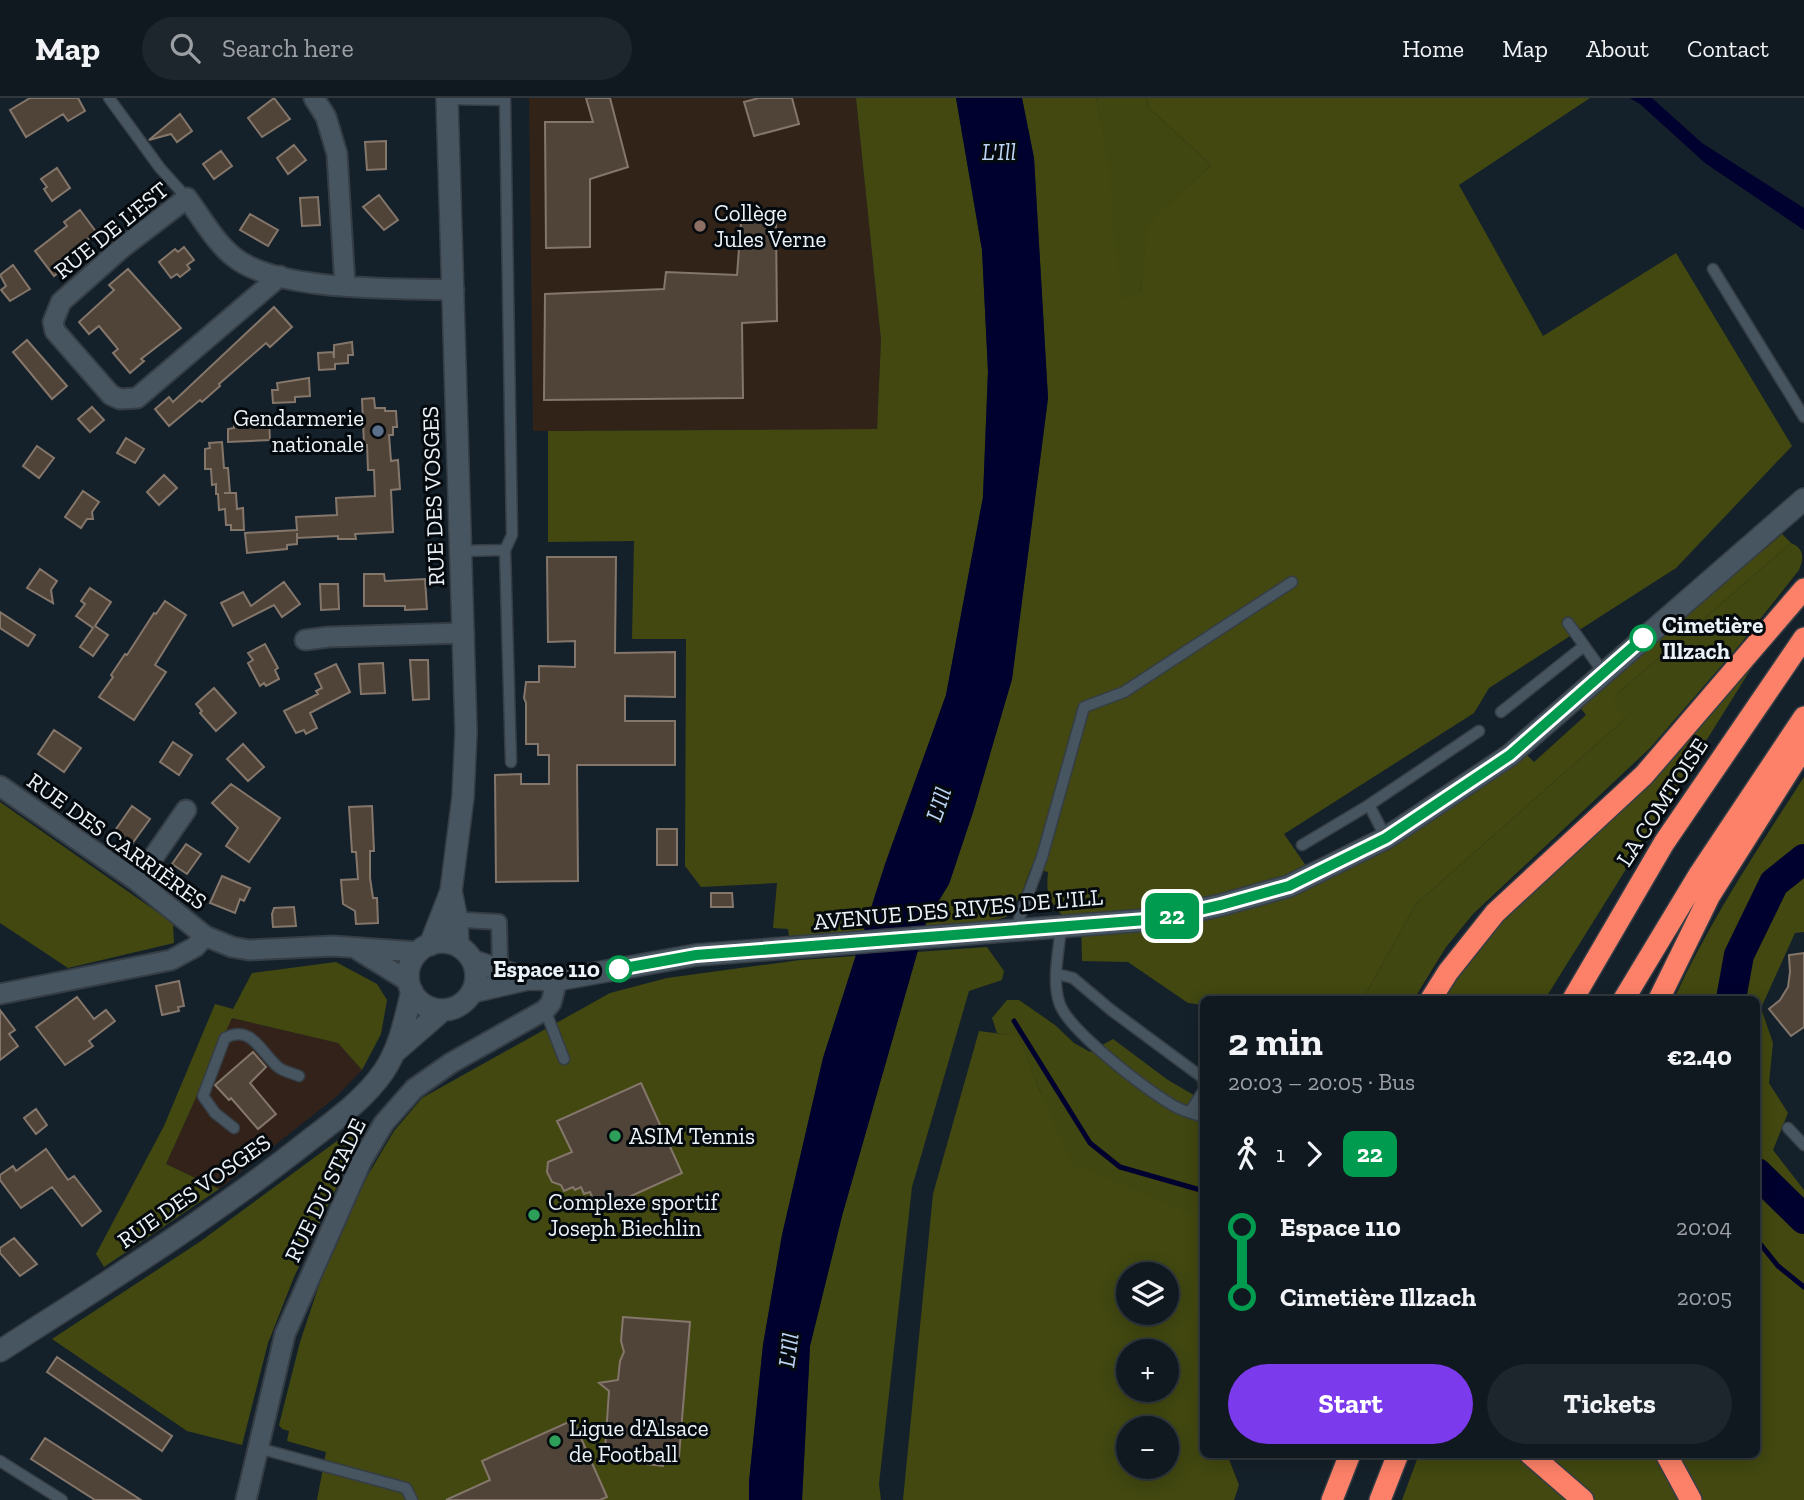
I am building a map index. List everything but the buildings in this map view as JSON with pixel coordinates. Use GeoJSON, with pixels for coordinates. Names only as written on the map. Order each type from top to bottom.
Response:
{"type":"FeatureCollection","features":[{"type":"Feature","properties":{"kind":"highway"},"geometry":{"type":"LineString","coordinates":[[1434,996],[1448,972],[1495,913],[1644,775],[1804,589]]}},
{"type":"Feature","properties":{"kind":"highway","name":"LA COMTOISE"},"geometry":{"type":"LineString","coordinates":[[1575,996],[1664,843],[1804,638]]}},
{"type":"Feature","properties":{"kind":"highway"},"geometry":{"type":"LineString","coordinates":[[1626,996],[1700,873],[1804,717]]}},
{"type":"Feature","properties":{"kind":"highway"},"geometry":{"type":"LineString","coordinates":[[1660,996],[1710,895],[1804,747]]}},
{"type":"Feature","properties":{"kind":"highway"},"geometry":{"type":"LineString","coordinates":[[1332,1500],[1348,1458]]}},
{"type":"Feature","properties":{"kind":"highway"},"geometry":{"type":"LineString","coordinates":[[1380,1500],[1396,1458]]}},
{"type":"Feature","properties":{"kind":"highway"},"geometry":{"type":"LineString","coordinates":[[1534,1458],[1583,1500]]}},
{"type":"Feature","properties":{"kind":"highway"},"geometry":{"type":"LineString","coordinates":[[1668,1458],[1691,1500]]}},
{"type":"Feature","properties":{"kind":"main road","name":"RUE DES VOSGES"},"geometry":{"type":"LineString","coordinates":[[397,1050],[410,986],[412,961],[424,948],[451,891],[463,797],[466,732],[464,633],[447,99]]}},
{"type":"Feature","properties":{"kind":"main road","name":"AVENUE DES RIVES DE L'ILL"},"geometry":{"type":"LineString","coordinates":[[472,992],[528,979],[557,979],[696,955],[1159,919],[1289,886],[1386,838],[1510,755],[1804,499]]}},
{"type":"Feature","properties":{"kind":"main road","name":"RUE DES VOSGES"},"geometry":{"type":"LineString","coordinates":[[0,1351],[188,1231],[267,1173],[361,1098],[397,1050],[443,1010],[455,1008],[465,1001],[476,982],[466,954],[451,891]]}},
{"type":"Feature","properties":{"kind":"main road"},"geometry":{"type":"LineString","coordinates":[[424,948],[439,942],[466,954]]}},
{"type":"Feature","properties":{"kind":"main road","name":"AVENUE DES RIVES DE L'ILL"},"geometry":{"type":"LineString","coordinates":[[466,954],[528,979]]}},
{"type":"Feature","properties":{"kind":"main road"},"geometry":{"type":"LineString","coordinates":[[410,986],[425,1005],[443,1010]]}},
{"type":"Feature","properties":{"kind":"street"},"geometry":{"type":"LineString","coordinates":[[314,98],[326,117],[337,154],[345,286]]}},
{"type":"Feature","properties":{"kind":"street","name":"RUE DE L'EST"},"geometry":{"type":"LineString","coordinates":[[280,276],[137,398],[120,399],[111,395],[55,331],[53,322],[61,302],[123,247],[187,198],[225,248],[251,268],[280,276],[345,286],[454,290]]}},
{"type":"Feature","properties":{"kind":"street"},"geometry":{"type":"LineString","coordinates":[[251,268],[260,293]]}},
{"type":"Feature","properties":{"kind":"street"},"geometry":{"type":"LineString","coordinates":[[305,640],[464,633]]}},
{"type":"Feature","properties":{"kind":"street","name":"RUE DES CARRIÈRES"},"geometry":{"type":"LineString","coordinates":[[0,786],[137,881],[205,936],[232,947],[249,950],[333,946],[424,948]]}},
{"type":"Feature","properties":{"kind":"street"},"geometry":{"type":"LineString","coordinates":[[137,881],[186,810]]}},
{"type":"Feature","properties":{"kind":"street"},"geometry":{"type":"LineString","coordinates":[[464,920],[499,922],[500,963]]}},
{"type":"Feature","properties":{"kind":"street"},"geometry":{"type":"LineString","coordinates":[[0,994],[172,960],[195,947],[205,936]]}},
{"type":"Feature","properties":{"kind":"street"},"geometry":{"type":"LineString","coordinates":[[354,947],[410,986]]}},
{"type":"Feature","properties":{"kind":"street"},"geometry":{"type":"LineString","coordinates":[[545,1010],[551,1003],[557,979]]}},
{"type":"Feature","properties":{"kind":"street","name":"RUE DU STADE"},"geometry":{"type":"LineString","coordinates":[[246,1500],[285,1334],[356,1173],[384,1123],[414,1089],[451,1063],[545,1010]]}},
{"type":"Feature","properties":{"kind":"lane"},"geometry":{"type":"LineString","coordinates":[[109,98],[160,168],[187,198]]}},
{"type":"Feature","properties":{"kind":"lane"},"geometry":{"type":"LineString","coordinates":[[447,99],[505,100],[512,535],[505,550],[511,762]]}},
{"type":"Feature","properties":{"kind":"lane"},"geometry":{"type":"LineString","coordinates":[[1713,269],[1804,417]]}},
{"type":"Feature","properties":{"kind":"lane"},"geometry":{"type":"LineString","coordinates":[[461,551],[505,550]]}},
{"type":"Feature","properties":{"kind":"lane"},"geometry":{"type":"LineString","coordinates":[[1015,930],[1042,857],[1084,707],[1124,692],[1292,582]]}},
{"type":"Feature","properties":{"kind":"lane"},"geometry":{"type":"LineString","coordinates":[[1568,623],[1603,673]]}},
{"type":"Feature","properties":{"kind":"lane"},"geometry":{"type":"LineString","coordinates":[[1502,712],[1584,646]]}},
{"type":"Feature","properties":{"kind":"lane"},"geometry":{"type":"LineString","coordinates":[[1302,845],[1369,805],[1479,731]]}},
{"type":"Feature","properties":{"kind":"lane"},"geometry":{"type":"LineString","coordinates":[[1369,805],[1386,838]]}},
{"type":"Feature","properties":{"kind":"lane"},"geometry":{"type":"LineString","coordinates":[[1061,927],[1057,999],[1071,1025],[1176,1107],[1200,1116]]}},
{"type":"Feature","properties":{"kind":"lane"},"geometry":{"type":"LineString","coordinates":[[1058,974],[1073,978],[1111,1010],[1200,1076]]}},
{"type":"Feature","properties":{"kind":"lane"},"geometry":{"type":"LineString","coordinates":[[545,1010],[564,1059]]}},
{"type":"Feature","properties":{"kind":"lane"},"geometry":{"type":"LineString","coordinates":[[234,1128],[215,1113],[203,1096],[225,1038],[240,1033],[249,1036],[280,1069],[299,1076]]}},
{"type":"Feature","properties":{"kind":"lane"},"geometry":{"type":"LineString","coordinates":[[1190,1112],[1200,1095]]}},
{"type":"Feature","properties":{"kind":"lane"},"geometry":{"type":"LineString","coordinates":[[1788,1128],[1804,1145]]}},
{"type":"Feature","properties":{"kind":"lane"},"geometry":{"type":"LineString","coordinates":[[258,1448],[406,1488],[412,1500]]}},
{"type":"Feature","properties":{"kind":"lane"},"geometry":{"type":"LineString","coordinates":[[0,1461],[62,1500]]}},
{"type":"Feature","properties":{"kind":"shaded area","name":"Collège Jules Verne"},"geometry":{"type":"Polygon","coordinates":[[[529,98],[856,98],[881,340],[877,429],[533,431],[529,98]]]}},
{"type":"Feature","properties":{"kind":"shaded area"},"geometry":{"type":"Polygon","coordinates":[[[232,1018],[338,1043],[362,1070],[336,1097],[219,1189],[166,1164],[232,1018]]]}},
{"type":"Feature","properties":{"kind":"green space"},"geometry":{"type":"Polygon","coordinates":[[[856,98],[956,98],[982,250],[988,371],[983,497],[946,695],[864,931],[789,936],[788,929],[773,928],[777,883],[701,887],[685,866],[686,639],[632,639],[634,541],[548,542],[548,431],[877,429],[881,340],[856,98]]]}},
{"type":"Feature","properties":{"kind":"green space"},"geometry":{"type":"Polygon","coordinates":[[[1022,98],[1096,98],[1140,294],[1147,224],[1211,165],[1148,107],[1147,98],[1590,98],[1459,185],[1543,336],[1676,253],[1792,446],[1676,568],[1489,688],[1474,713],[1284,834],[1318,883],[1387,848],[1473,794],[1524,752],[1534,762],[1586,715],[1579,706],[1782,534],[1791,543],[1617,694],[1625,719],[1416,904],[1365,996],[1200,996],[1200,1004],[1188,1003],[1128,962],[1082,961],[1081,916],[1063,916],[1049,896],[1048,872],[1031,868],[1021,895],[1006,917],[986,923],[924,927],[949,884],[1012,679],[1048,398],[1034,158],[1022,98]]]}},
{"type":"Feature","properties":{"kind":"green space"},"geometry":{"type":"Polygon","coordinates":[[[1096,98],[1147,98],[1148,107],[1211,165],[1148,224],[1140,294],[1121,298],[1107,151],[1096,98]]]}},
{"type":"Feature","properties":{"kind":"green space"},"geometry":{"type":"Polygon","coordinates":[[[1791,543],[1798,548],[1802,554],[1799,570],[1742,642],[1650,748],[1473,914],[1446,947],[1416,996],[1365,996],[1416,904],[1625,719],[1615,709],[1613,700],[1791,543]]]}},
{"type":"Feature","properties":{"kind":"green space"},"geometry":{"type":"Polygon","coordinates":[[[1764,648],[1547,996],[1445,996],[1457,975],[1486,938],[1764,648]]]}},
{"type":"Feature","properties":{"kind":"green space"},"geometry":{"type":"Polygon","coordinates":[[[1804,777],[1804,932],[1795,933],[1761,1008],[1773,1043],[1769,1083],[1788,1113],[1773,1150],[1804,1190],[1804,1500],[1402,1500],[1418,1458],[1760,1458],[1760,996],[1675,996],[1719,913],[1804,777]]]}},
{"type":"Feature","properties":{"kind":"green space"},"geometry":{"type":"Polygon","coordinates":[[[0,802],[173,923],[174,943],[68,968],[0,923],[0,802]]]}},
{"type":"Feature","properties":{"kind":"green space"},"geometry":{"type":"Polygon","coordinates":[[[987,947],[1004,971],[1002,980],[969,991],[912,1187],[879,1484],[881,1500],[802,1500],[810,1346],[842,1216],[917,952],[987,947]]]}},
{"type":"Feature","properties":{"kind":"green space","name":"Complexe sportif Joseph Biechlin"},"geometry":{"type":"Polygon","coordinates":[[[856,956],[823,1058],[782,1235],[763,1345],[749,1500],[317,1500],[326,1452],[287,1441],[289,1431],[279,1425],[300,1342],[329,1255],[368,1175],[394,1131],[422,1098],[610,993],[667,978],[800,960],[856,956]]]}},
{"type":"Feature","properties":{"kind":"green space"},"geometry":{"type":"Polygon","coordinates":[[[336,962],[377,984],[387,1000],[381,1034],[362,1070],[338,1043],[232,1018],[166,1164],[219,1189],[104,1267],[96,1254],[164,1126],[215,1004],[233,1009],[252,973],[336,962]]]}},
{"type":"Feature","properties":{"kind":"green space"},"geometry":{"type":"Polygon","coordinates":[[[1007,1000],[1019,1000],[1055,1025],[1074,1043],[1090,1052],[1113,1039],[1168,1080],[1200,1099],[1200,1211],[1185,1211],[1072,1163],[1019,1037],[997,1033],[992,1018],[1007,1000]]]}},
{"type":"Feature","properties":{"kind":"green space"},"geometry":{"type":"Polygon","coordinates":[[[979,1031],[1019,1036],[1041,1094],[1185,1210],[1200,1211],[1200,1458],[1229,1458],[1239,1485],[1234,1500],[903,1500],[933,1194],[979,1031]]]}},
{"type":"Feature","properties":{"kind":"green space"},"geometry":{"type":"Polygon","coordinates":[[[360,1124],[363,1132],[294,1277],[268,1343],[242,1445],[187,1431],[52,1339],[201,1241],[360,1124]]]}},
{"type":"Feature","properties":{"kind":"water","name":"L'Ill"},"geometry":{"type":"Polygon","coordinates":[[[956,98],[1022,98],[1034,158],[1048,398],[1012,679],[949,884],[927,919],[842,1216],[810,1346],[802,1500],[749,1500],[763,1345],[782,1235],[823,1058],[885,864],[946,695],[983,497],[988,371],[982,250],[956,98]]]}},
{"type":"Feature","properties":{"kind":"water"},"geometry":{"type":"Polygon","coordinates":[[[1630,98],[1652,98],[1702,143],[1804,208],[1804,230],[1705,163],[1630,98]]]}},
{"type":"Feature","properties":{"kind":"waterway"},"geometry":{"type":"LineString","coordinates":[[1732,996],[1739,955],[1774,883],[1804,859]]}},
{"type":"Feature","properties":{"kind":"waterway"},"geometry":{"type":"LineString","coordinates":[[1014,1021],[1090,1143],[1120,1167],[1200,1190]]}},
{"type":"Feature","properties":{"kind":"waterway"},"geometry":{"type":"LineString","coordinates":[[1760,1176],[1804,1219]]}},
{"type":"Feature","properties":{"kind":"waterway"},"geometry":{"type":"LineString","coordinates":[[1760,1244],[1778,1266],[1804,1287]]}},
{"type":"Feature","properties":{"kind":"bus line","name":"22"},"geometry":{"type":"LineString","coordinates":[[619,969],[696,955],[1159,919],[1289,886],[1386,838],[1510,755],[1643,638]]}},
{"type":"Feature","properties":{"kind":"place","name":"Collège Jules Verne"},"geometry":{"type":"Point","coordinates":[700,226]}},
{"type":"Feature","properties":{"kind":"place","name":"Gendarmerie nationale"},"geometry":{"type":"Point","coordinates":[378,431]}},
{"type":"Feature","properties":{"kind":"place","name":"Cimetière Illzach"},"geometry":{"type":"Point","coordinates":[1643,638]}},
{"type":"Feature","properties":{"kind":"place","name":"Espace 110"},"geometry":{"type":"Point","coordinates":[619,969]}},
{"type":"Feature","properties":{"kind":"place","name":"ASIM Tennis"},"geometry":{"type":"Point","coordinates":[615,1136]}},
{"type":"Feature","properties":{"kind":"place","name":"Complexe sportif Joseph Biechlin"},"geometry":{"type":"Point","coordinates":[534,1215]}},
{"type":"Feature","properties":{"kind":"place","name":"Ligue d'Alsace de Football"},"geometry":{"type":"Point","coordinates":[555,1441]}}]}
